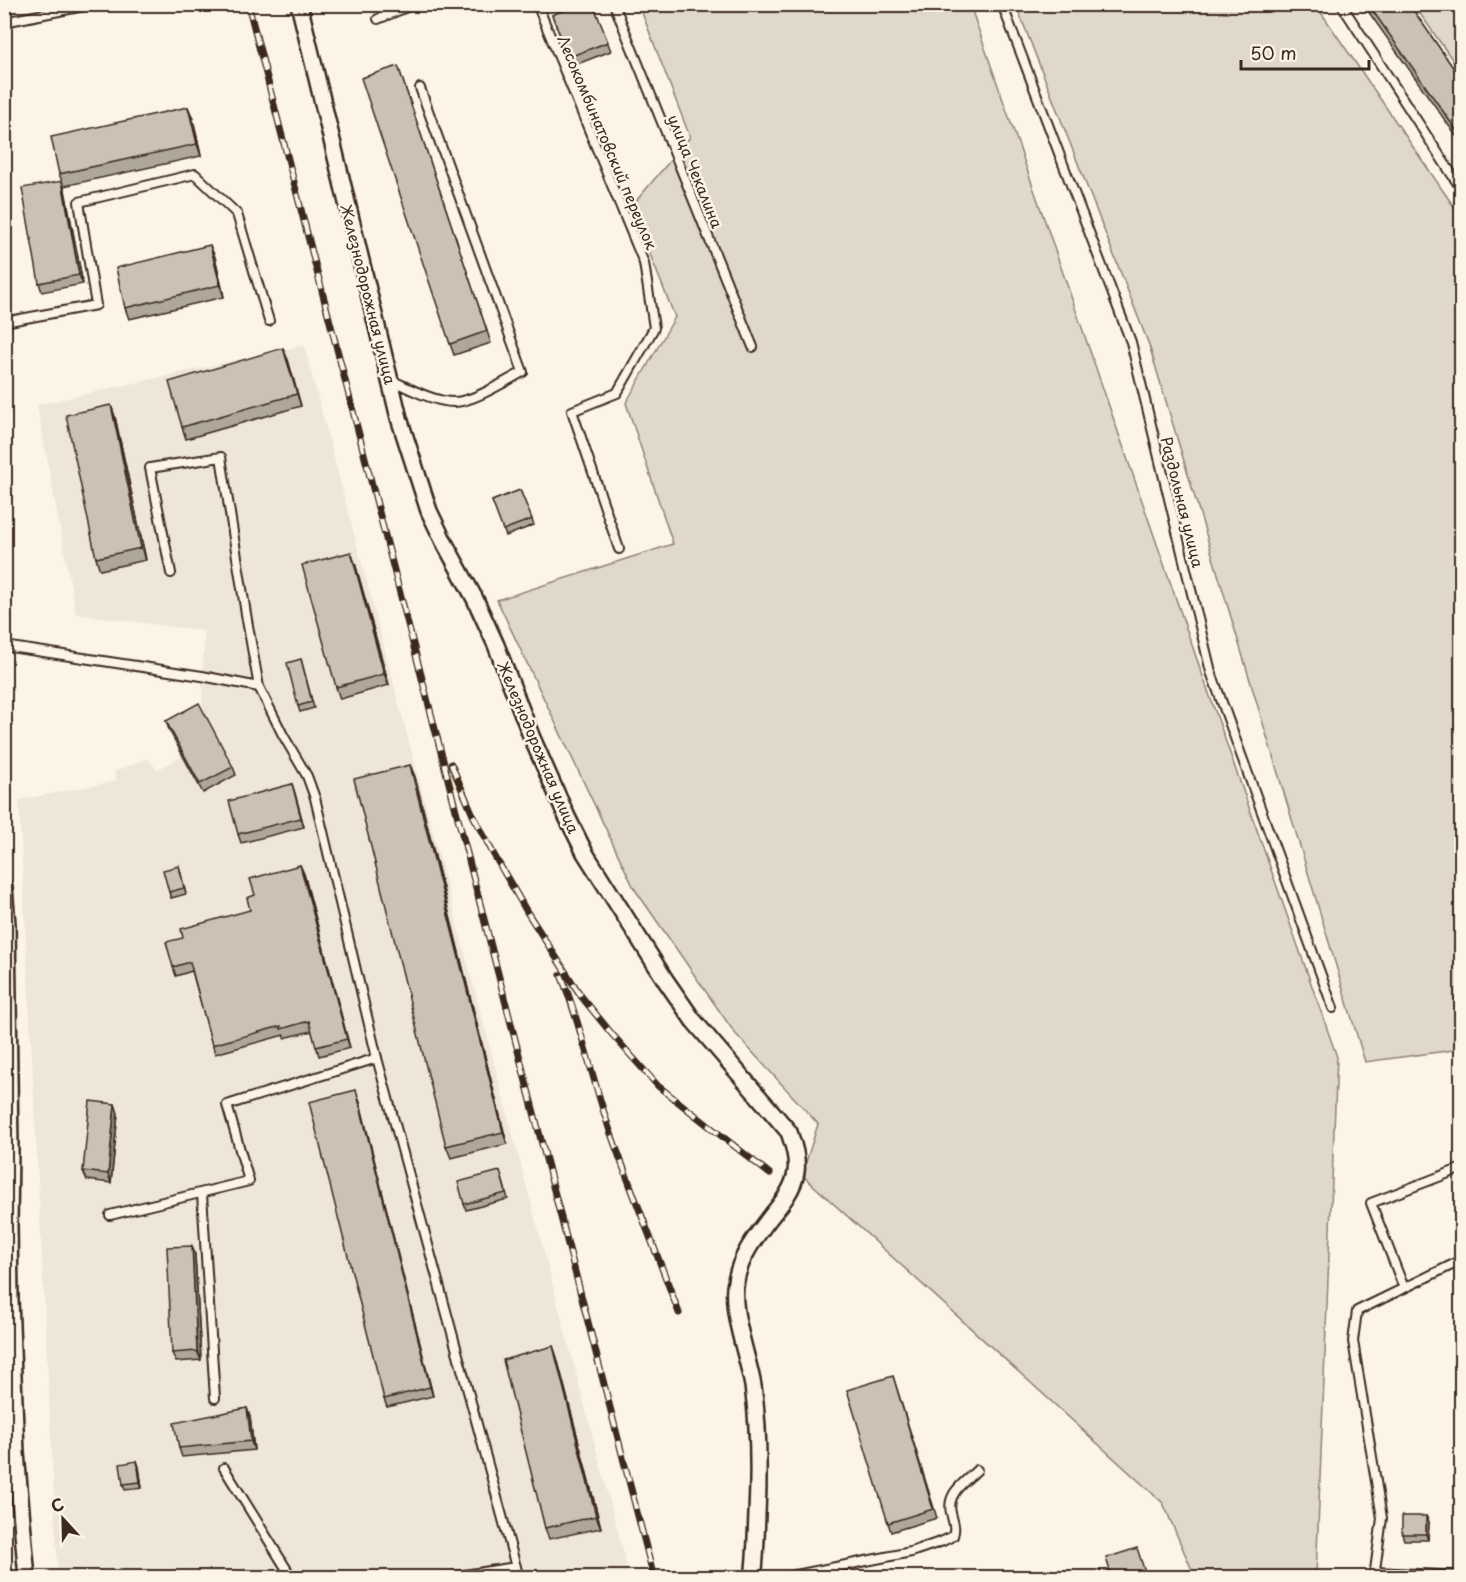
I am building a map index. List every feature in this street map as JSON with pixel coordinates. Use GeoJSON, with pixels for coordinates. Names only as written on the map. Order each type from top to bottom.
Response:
{"type":"FeatureCollection","features":[{"type":"Feature","properties":{"kind":"street","name":"Железнодорожная улица"},"geometry":{"type":"LineString","coordinates":[[298,4],[399,418],[429,511],[496,645],[540,757],[585,853],[693,1020],[789,1132],[795,1150],[796,1172],[790,1190],[746,1251],[739,1268],[735,1288],[736,1313],[752,1382],[757,1435],[757,1510],[753,1578]]}},
{"type":"Feature","properties":{"kind":"street"},"geometry":{"type":"LineString","coordinates":[[4,887],[10,1278],[10,1454],[27,1578]]}},
{"type":"Feature","properties":{"kind":"lane"},"geometry":{"type":"LineString","coordinates":[[4,22],[94,4]]}},
{"type":"Feature","properties":{"kind":"lane"},"geometry":{"type":"LineString","coordinates":[[378,19],[414,4]]}},
{"type":"Feature","properties":{"kind":"lane","name":"Лесокомбинатовский переулок"},"geometry":{"type":"LineString","coordinates":[[537,4],[644,263],[654,328],[617,393],[572,411],[619,549]]}},
{"type":"Feature","properties":{"kind":"lane","name":"улица Чекалина"},"geometry":{"type":"LineString","coordinates":[[614,4],[753,347]]}},
{"type":"Feature","properties":{"kind":"lane","name":"Раздольная улица"},"geometry":{"type":"LineString","coordinates":[[1002,4],[1131,342],[1211,672],[1333,1008]]}},
{"type":"Feature","properties":{"kind":"lane"},"geometry":{"type":"LineString","coordinates":[[1341,4],[1461,189]]}},
{"type":"Feature","properties":{"kind":"lane"},"geometry":{"type":"LineString","coordinates":[[390,380],[438,400],[455,402],[480,395],[523,372],[420,88]]}},
{"type":"Feature","properties":{"kind":"lane"},"geometry":{"type":"LineString","coordinates":[[4,322],[96,305],[79,202],[195,174],[237,214],[269,321]]}},
{"type":"Feature","properties":{"kind":"lane"},"geometry":{"type":"LineString","coordinates":[[171,573],[150,468],[221,458],[259,687],[307,776],[315,798],[377,1058],[519,1578]]}},
{"type":"Feature","properties":{"kind":"lane"},"geometry":{"type":"LineString","coordinates":[[4,646],[202,676],[259,687]]}},
{"type":"Feature","properties":{"kind":"lane"},"geometry":{"type":"LineString","coordinates":[[110,1215],[249,1181],[226,1105],[377,1058]]}},
{"type":"Feature","properties":{"kind":"lane"},"geometry":{"type":"LineString","coordinates":[[1404,1288],[1371,1203],[1461,1168]]}},
{"type":"Feature","properties":{"kind":"lane"},"geometry":{"type":"LineString","coordinates":[[202,1194],[215,1398]]}},
{"type":"Feature","properties":{"kind":"lane"},"geometry":{"type":"LineString","coordinates":[[1461,1260],[1357,1311],[1353,1341],[1382,1518],[1374,1575],[1461,1576]]}},
{"type":"Feature","properties":{"kind":"lane"},"geometry":{"type":"LineString","coordinates":[[224,1468],[292,1578]]}},
{"type":"Feature","properties":{"kind":"lane"},"geometry":{"type":"LineString","coordinates":[[780,1578],[911,1552],[953,1536],[955,1529],[950,1503],[952,1495],[977,1470]]}},
{"type":"Feature","properties":{"kind":"lane"},"geometry":{"type":"LineString","coordinates":[[444,1578],[516,1567]]}},
{"type":"Feature","properties":{"kind":"shaded area"},"geometry":{"type":"Polygon","coordinates":[[[639,5],[970,5],[1337,1057],[1316,1577],[1195,1577],[1163,1503],[802,1175],[818,1124],[734,1032],[634,888],[497,600],[673,544],[626,403],[675,317],[631,207],[690,137],[639,5]]]}},
{"type":"Feature","properties":{"kind":"shaded area"},"geometry":{"type":"Polygon","coordinates":[[[1016,5],[1316,5],[1461,217],[1461,1049],[1365,1062],[1149,345],[1016,5]]]}},
{"type":"Feature","properties":{"kind":"shaded area"},"geometry":{"type":"Polygon","coordinates":[[[1414,5],[1461,5],[1461,72],[1414,5]]]}},
{"type":"Feature","properties":{"kind":"shaded area"},"geometry":{"type":"Polygon","coordinates":[[[304,345],[630,1577],[58,1577],[19,800],[116,781],[114,772],[148,758],[157,770],[183,756],[169,730],[202,712],[204,631],[76,614],[37,405],[304,345]]]}},
{"type":"Feature","properties":{"kind":"building"},"geometry":{"type":"Polygon","coordinates":[[[578,4],[593,4],[608,42],[569,57],[552,15],[578,4]]]}},
{"type":"Feature","properties":{"kind":"building"},"geometry":{"type":"Polygon","coordinates":[[[1368,4],[1409,4],[1461,79],[1461,137],[1368,4]]]}},
{"type":"Feature","properties":{"kind":"building"},"geometry":{"type":"Polygon","coordinates":[[[398,66],[487,331],[450,344],[361,78],[398,66]]]}},
{"type":"Feature","properties":{"kind":"building"},"geometry":{"type":"Polygon","coordinates":[[[188,107],[197,144],[59,174],[51,137],[188,107]]]}},
{"type":"Feature","properties":{"kind":"building"},"geometry":{"type":"Polygon","coordinates":[[[62,181],[79,275],[39,283],[22,188],[62,181]]]}},
{"type":"Feature","properties":{"kind":"building"},"geometry":{"type":"Polygon","coordinates":[[[210,245],[220,285],[125,308],[116,268],[210,245]]]}},
{"type":"Feature","properties":{"kind":"building"},"geometry":{"type":"Polygon","coordinates":[[[283,348],[297,394],[182,427],[169,382],[283,348]]]}},
{"type":"Feature","properties":{"kind":"building"},"geometry":{"type":"Polygon","coordinates":[[[111,405],[141,548],[96,558],[66,415],[111,405]]]}},
{"type":"Feature","properties":{"kind":"building"},"geometry":{"type":"Polygon","coordinates":[[[520,490],[532,519],[503,530],[492,501],[520,490]]]}},
{"type":"Feature","properties":{"kind":"building"},"geometry":{"type":"Polygon","coordinates":[[[351,552],[384,674],[336,687],[302,565],[351,552]]]}},
{"type":"Feature","properties":{"kind":"building"},"geometry":{"type":"Polygon","coordinates":[[[301,659],[312,702],[298,706],[287,663],[301,659]]]}},
{"type":"Feature","properties":{"kind":"building"},"geometry":{"type":"Polygon","coordinates":[[[199,703],[233,767],[200,784],[166,721],[199,703]]]}},
{"type":"Feature","properties":{"kind":"building"},"geometry":{"type":"Polygon","coordinates":[[[410,765],[503,1132],[446,1146],[354,779],[410,765]]]}},
{"type":"Feature","properties":{"kind":"building"},"geometry":{"type":"Polygon","coordinates":[[[292,784],[301,818],[238,834],[229,801],[292,784]]]}},
{"type":"Feature","properties":{"kind":"building"},"geometry":{"type":"Polygon","coordinates":[[[300,865],[347,1039],[316,1047],[309,1021],[281,1029],[281,1026],[212,1045],[190,962],[173,967],[166,942],[183,938],[181,929],[250,910],[247,898],[255,895],[250,879],[300,865]]]}},
{"type":"Feature","properties":{"kind":"building"},"geometry":{"type":"Polygon","coordinates":[[[179,866],[184,888],[169,892],[163,870],[179,866]]]}},
{"type":"Feature","properties":{"kind":"building"},"geometry":{"type":"Polygon","coordinates":[[[356,1090],[430,1387],[384,1399],[309,1102],[356,1090]]]}},
{"type":"Feature","properties":{"kind":"building"},"geometry":{"type":"Polygon","coordinates":[[[90,1101],[115,1104],[108,1174],[83,1171],[90,1101]]]}},
{"type":"Feature","properties":{"kind":"building"},"geometry":{"type":"Polygon","coordinates":[[[500,1171],[506,1193],[464,1204],[458,1182],[500,1171]]]}},
{"type":"Feature","properties":{"kind":"building"},"geometry":{"type":"Polygon","coordinates":[[[192,1246],[197,1351],[172,1353],[167,1247],[192,1246]]]}},
{"type":"Feature","properties":{"kind":"building"},"geometry":{"type":"Polygon","coordinates":[[[553,1346],[596,1516],[545,1528],[503,1360],[553,1346]]]}},
{"type":"Feature","properties":{"kind":"building"},"geometry":{"type":"Polygon","coordinates":[[[893,1376],[933,1509],[888,1523],[847,1390],[893,1376]]]}},
{"type":"Feature","properties":{"kind":"building"},"geometry":{"type":"Polygon","coordinates":[[[247,1408],[251,1441],[179,1448],[174,1423],[247,1408]]]}},
{"type":"Feature","properties":{"kind":"building"},"geometry":{"type":"Polygon","coordinates":[[[137,1461],[140,1482],[123,1484],[120,1464],[137,1461]]]}},
{"type":"Feature","properties":{"kind":"building"},"geometry":{"type":"Polygon","coordinates":[[[1402,1516],[1426,1516],[1426,1534],[1402,1534],[1402,1516]]]}},
{"type":"Feature","properties":{"kind":"building"},"geometry":{"type":"Polygon","coordinates":[[[1137,1548],[1147,1578],[1098,1578],[1097,1575],[1110,1571],[1106,1558],[1137,1548]]]}},
{"type":"Feature","properties":{"kind":"building"},"geometry":{"type":"Polygon","coordinates":[[[1391,1576],[1452,1578],[1391,1578],[1391,1576]]]}},
{"type":"Feature","properties":{"kind":"railway"},"geometry":{"type":"LineString","coordinates":[[248,4],[654,1578]]}},
{"type":"Feature","properties":{"kind":"railway"},"geometry":{"type":"LineString","coordinates":[[451,764],[473,815],[494,855],[527,912],[581,996],[658,1086],[770,1174]]}},
{"type":"Feature","properties":{"kind":"railway"},"geometry":{"type":"LineString","coordinates":[[561,975],[575,1013],[609,1128],[679,1313]]}}]}
